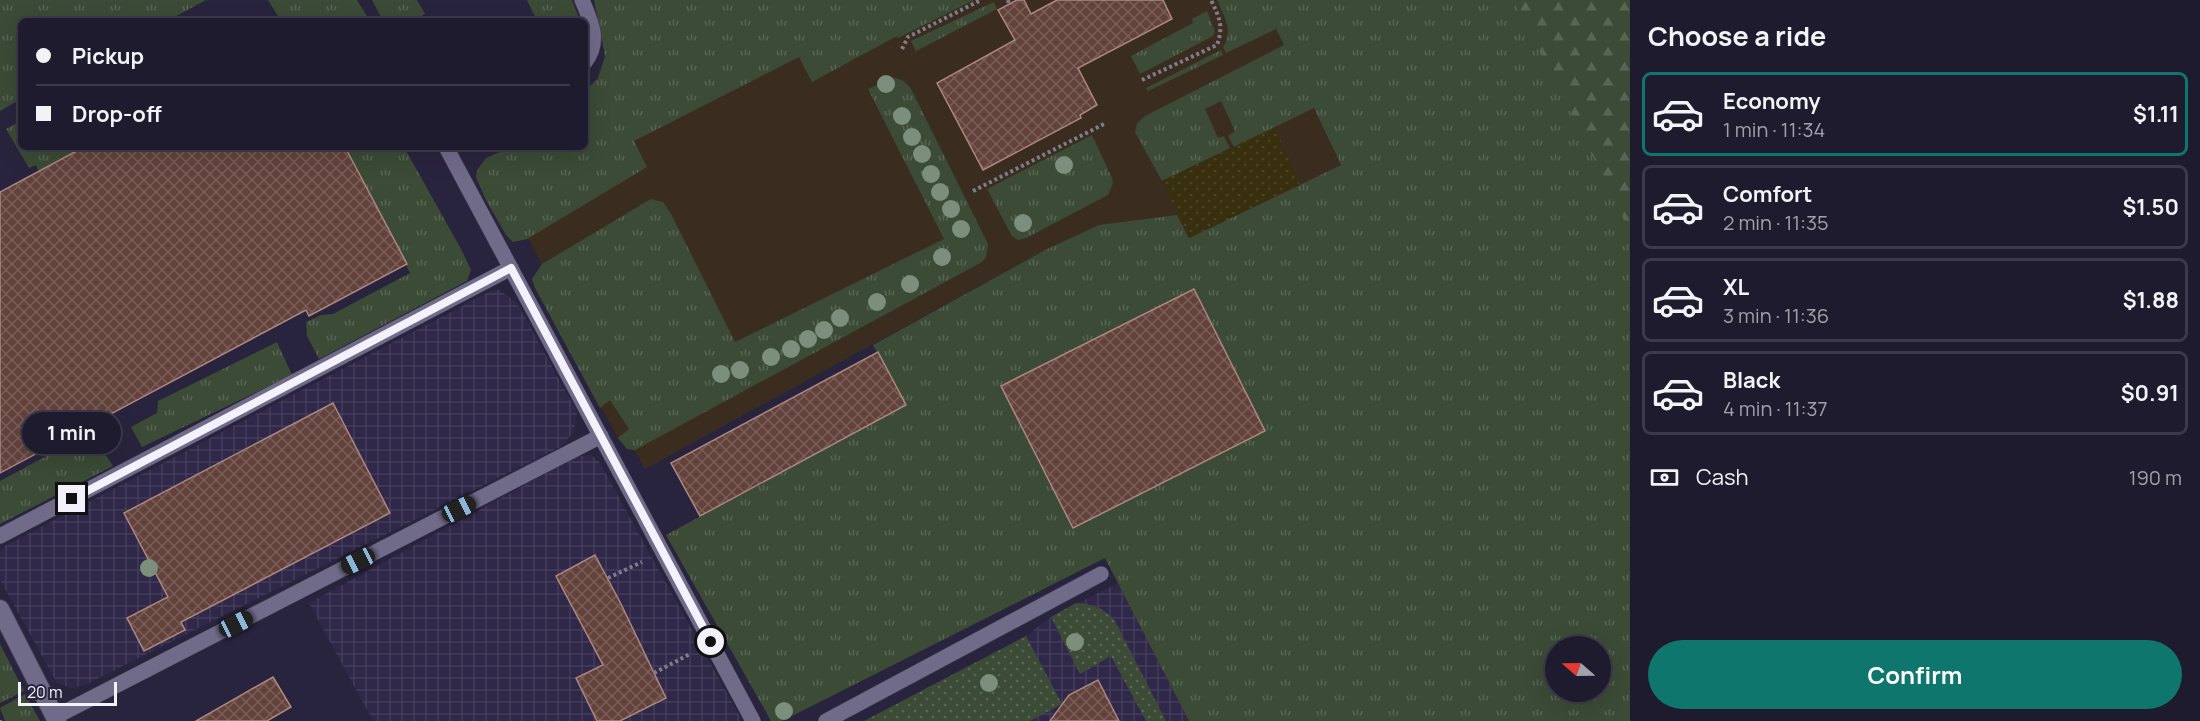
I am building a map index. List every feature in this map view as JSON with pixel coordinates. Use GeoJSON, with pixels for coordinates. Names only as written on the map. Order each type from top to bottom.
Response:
{"type":"FeatureCollection","features":[{"type":"Feature","properties":{"kind":"street"},"geometry":{"type":"LineString","coordinates":[[0,609],[56,719]]}},
{"type":"Feature","properties":{"kind":"lane"},"geometry":{"type":"LineString","coordinates":[[582,0],[591,20],[595,38],[588,58]]}},
{"type":"Feature","properties":{"kind":"lane"},"geometry":{"type":"LineString","coordinates":[[448,150],[753,721]]}},
{"type":"Feature","properties":{"kind":"lane"},"geometry":{"type":"LineString","coordinates":[[0,536],[511,268]]}},
{"type":"Feature","properties":{"kind":"lane"},"geometry":{"type":"LineString","coordinates":[[56,719],[601,436]]}},
{"type":"Feature","properties":{"kind":"lane"},"geometry":{"type":"LineString","coordinates":[[826,721],[1101,574]]}},
{"type":"Feature","properties":{"kind":"path"},"geometry":{"type":"LineString","coordinates":[[902,49],[908,37],[981,0]]}},
{"type":"Feature","properties":{"kind":"path"},"geometry":{"type":"LineString","coordinates":[[1142,80],[1217,45],[1222,32],[1219,15],[1211,0]]}},
{"type":"Feature","properties":{"kind":"path"},"geometry":{"type":"LineString","coordinates":[[973,191],[1106,123]]}},
{"type":"Feature","properties":{"kind":"path"},"geometry":{"type":"LineString","coordinates":[[608,578],[663,552]]}},
{"type":"Feature","properties":{"kind":"path"},"geometry":{"type":"LineString","coordinates":[[654,673],[711,642]]}},
{"type":"Feature","properties":{"kind":"shaded area"},"geometry":{"type":"Polygon","coordinates":[[[964,0],[1262,0],[1341,165],[1189,238],[1177,215],[1149,220],[1045,250],[645,469],[635,451],[627,449],[618,438],[535,288],[532,279],[542,264],[528,239],[513,242],[506,235],[486,200],[568,150],[588,150],[588,145],[734,49],[964,0]]]}},
{"type":"Feature","properties":{"kind":"shaded area"},"geometry":{"type":"Polygon","coordinates":[[[499,290],[517,303],[577,412],[574,432],[560,447],[85,685],[71,688],[57,683],[0,580],[0,551],[5,546],[489,292],[499,290]]]}},
{"type":"Feature","properties":{"kind":"shaded area"},"geometry":{"type":"Polygon","coordinates":[[[592,455],[600,463],[740,717],[740,721],[373,721],[309,603],[576,457],[592,455]]]}},
{"type":"Feature","properties":{"kind":"shaded area"},"geometry":{"type":"Polygon","coordinates":[[[1118,583],[1189,721],[864,721],[1026,636],[1051,617],[1118,583]]]}},
{"type":"Feature","properties":{"kind":"green space"},"geometry":{"type":"Polygon","coordinates":[[[0,0],[206,0],[173,18],[18,18],[18,101],[0,111],[0,0]]]}},
{"type":"Feature","properties":{"kind":"green space"},"geometry":{"type":"Polygon","coordinates":[[[268,0],[357,0],[368,18],[279,18],[268,0]]]}},
{"type":"Feature","properties":{"kind":"green space"},"geometry":{"type":"Polygon","coordinates":[[[372,0],[417,0],[425,14],[418,18],[381,18],[372,0]]]}},
{"type":"Feature","properties":{"kind":"green space"},"geometry":{"type":"Polygon","coordinates":[[[527,0],[572,0],[579,18],[536,18],[527,0]]]}},
{"type":"Feature","properties":{"kind":"green space"},"geometry":{"type":"Polygon","coordinates":[[[594,0],[974,0],[898,38],[897,36],[812,82],[799,57],[634,141],[647,167],[527,239],[513,242],[506,235],[486,200],[476,177],[477,170],[486,158],[504,150],[588,150],[588,88],[598,78],[605,56],[594,0]]]}},
{"type":"Feature","properties":{"kind":"green space"},"geometry":{"type":"Polygon","coordinates":[[[1217,0],[1630,0],[1630,721],[1189,721],[1105,558],[782,721],[771,721],[666,535],[906,405],[873,345],[1045,250],[1099,225],[1177,215],[1189,238],[1341,165],[1314,108],[1234,147],[1228,136],[1235,131],[1221,101],[1205,109],[1218,138],[1224,136],[1230,148],[1162,181],[1135,132],[1137,124],[1145,116],[1284,45],[1276,29],[1226,53],[1223,47],[1228,35],[1225,18],[1217,0]]]}},
{"type":"Feature","properties":{"kind":"green space"},"geometry":{"type":"Polygon","coordinates":[[[1514,0],[1630,0],[1630,230],[1514,0]]]}},
{"type":"Feature","properties":{"kind":"green space"},"geometry":{"type":"Polygon","coordinates":[[[994,2],[997,9],[916,51],[911,41],[994,2]]]}},
{"type":"Feature","properties":{"kind":"green space"},"geometry":{"type":"Polygon","coordinates":[[[1207,11],[1215,32],[1213,36],[1140,74],[1131,56],[1193,23],[1192,19],[1207,11]]]}},
{"type":"Feature","properties":{"kind":"green space"},"geometry":{"type":"Polygon","coordinates":[[[1221,50],[1223,55],[1148,91],[1146,88],[1221,50]]]}},
{"type":"Feature","properties":{"kind":"green space"},"geometry":{"type":"Polygon","coordinates":[[[893,78],[901,80],[911,89],[988,244],[986,257],[982,262],[635,450],[627,449],[618,438],[629,429],[610,400],[600,408],[535,288],[532,279],[542,264],[651,199],[663,202],[735,342],[944,239],[868,89],[893,78]]]}},
{"type":"Feature","properties":{"kind":"green space"},"geometry":{"type":"Polygon","coordinates":[[[18,123],[18,149],[6,129],[18,123]]]}},
{"type":"Feature","properties":{"kind":"green space"},"geometry":{"type":"Polygon","coordinates":[[[1092,135],[1112,178],[1113,183],[1108,195],[1026,238],[1018,240],[1012,236],[987,189],[1092,135]]]}},
{"type":"Feature","properties":{"kind":"green space"},"geometry":{"type":"Polygon","coordinates":[[[18,150],[82,150],[39,172],[36,165],[29,168],[18,150]]]}},
{"type":"Feature","properties":{"kind":"green space"},"geometry":{"type":"Polygon","coordinates":[[[348,150],[406,150],[471,270],[467,281],[319,359],[307,336],[306,322],[321,315],[333,314],[410,273],[348,150]]]}},
{"type":"Feature","properties":{"kind":"green space"},"geometry":{"type":"Polygon","coordinates":[[[277,342],[292,375],[142,447],[131,427],[157,413],[158,401],[277,342]]]}},
{"type":"Feature","properties":{"kind":"green space"},"geometry":{"type":"Polygon","coordinates":[[[97,442],[113,466],[0,524],[0,481],[67,445],[97,442]]]}},
{"type":"Feature","properties":{"kind":"green space"},"geometry":{"type":"Polygon","coordinates":[[[1076,603],[1088,604],[1097,608],[1115,621],[1166,721],[1146,721],[1111,656],[1080,674],[1051,617],[1076,603]]]}},
{"type":"Feature","properties":{"kind":"green space"},"geometry":{"type":"Polygon","coordinates":[[[1026,636],[1062,704],[1030,721],[864,721],[1026,636]]]}},
{"type":"Feature","properties":{"kind":"green space"},"geometry":{"type":"Polygon","coordinates":[[[0,644],[24,691],[0,703],[0,644]]]}},
{"type":"Feature","properties":{"kind":"green space"},"geometry":{"type":"Polygon","coordinates":[[[25,694],[40,721],[5,721],[0,708],[25,694]]]}},
{"type":"Feature","properties":{"kind":"sand"},"geometry":{"type":"Polygon","coordinates":[[[1275,127],[1300,185],[1189,238],[1162,181],[1275,127]]]}},
{"type":"Feature","properties":{"kind":"building"},"geometry":{"type":"Polygon","coordinates":[[[1017,0],[1024,0],[1031,14],[1057,0],[1163,0],[1172,19],[1078,68],[1097,105],[1080,115],[1081,118],[983,170],[937,83],[1015,40],[998,10],[1017,0]]]}},
{"type":"Feature","properties":{"kind":"building"},"geometry":{"type":"Polygon","coordinates":[[[78,150],[347,150],[407,264],[309,316],[306,310],[0,473],[0,192],[78,150]]]}},
{"type":"Feature","properties":{"kind":"building"},"geometry":{"type":"Polygon","coordinates":[[[1194,289],[1265,431],[1073,528],[1001,386],[1194,289]]]}},
{"type":"Feature","properties":{"kind":"building"},"geometry":{"type":"Polygon","coordinates":[[[878,352],[906,405],[700,516],[671,463],[878,352]]]}},
{"type":"Feature","properties":{"kind":"building"},"geometry":{"type":"Polygon","coordinates":[[[333,403],[390,513],[181,622],[185,630],[144,651],[127,618],[168,597],[124,513],[333,403]]]}},
{"type":"Feature","properties":{"kind":"building"},"geometry":{"type":"Polygon","coordinates":[[[595,555],[666,698],[620,721],[597,721],[576,678],[603,665],[556,576],[595,555]]]}},
{"type":"Feature","properties":{"kind":"building"},"geometry":{"type":"Polygon","coordinates":[[[273,677],[291,707],[267,721],[196,721],[273,677]]]}},
{"type":"Feature","properties":{"kind":"building"},"geometry":{"type":"Polygon","coordinates":[[[1098,680],[1119,721],[1050,721],[1069,695],[1098,680]]]}},
{"type":"Feature","properties":{"kind":"route"},"geometry":{"type":"LineString","coordinates":[[72,499],[511,268],[711,642]]}}]}
